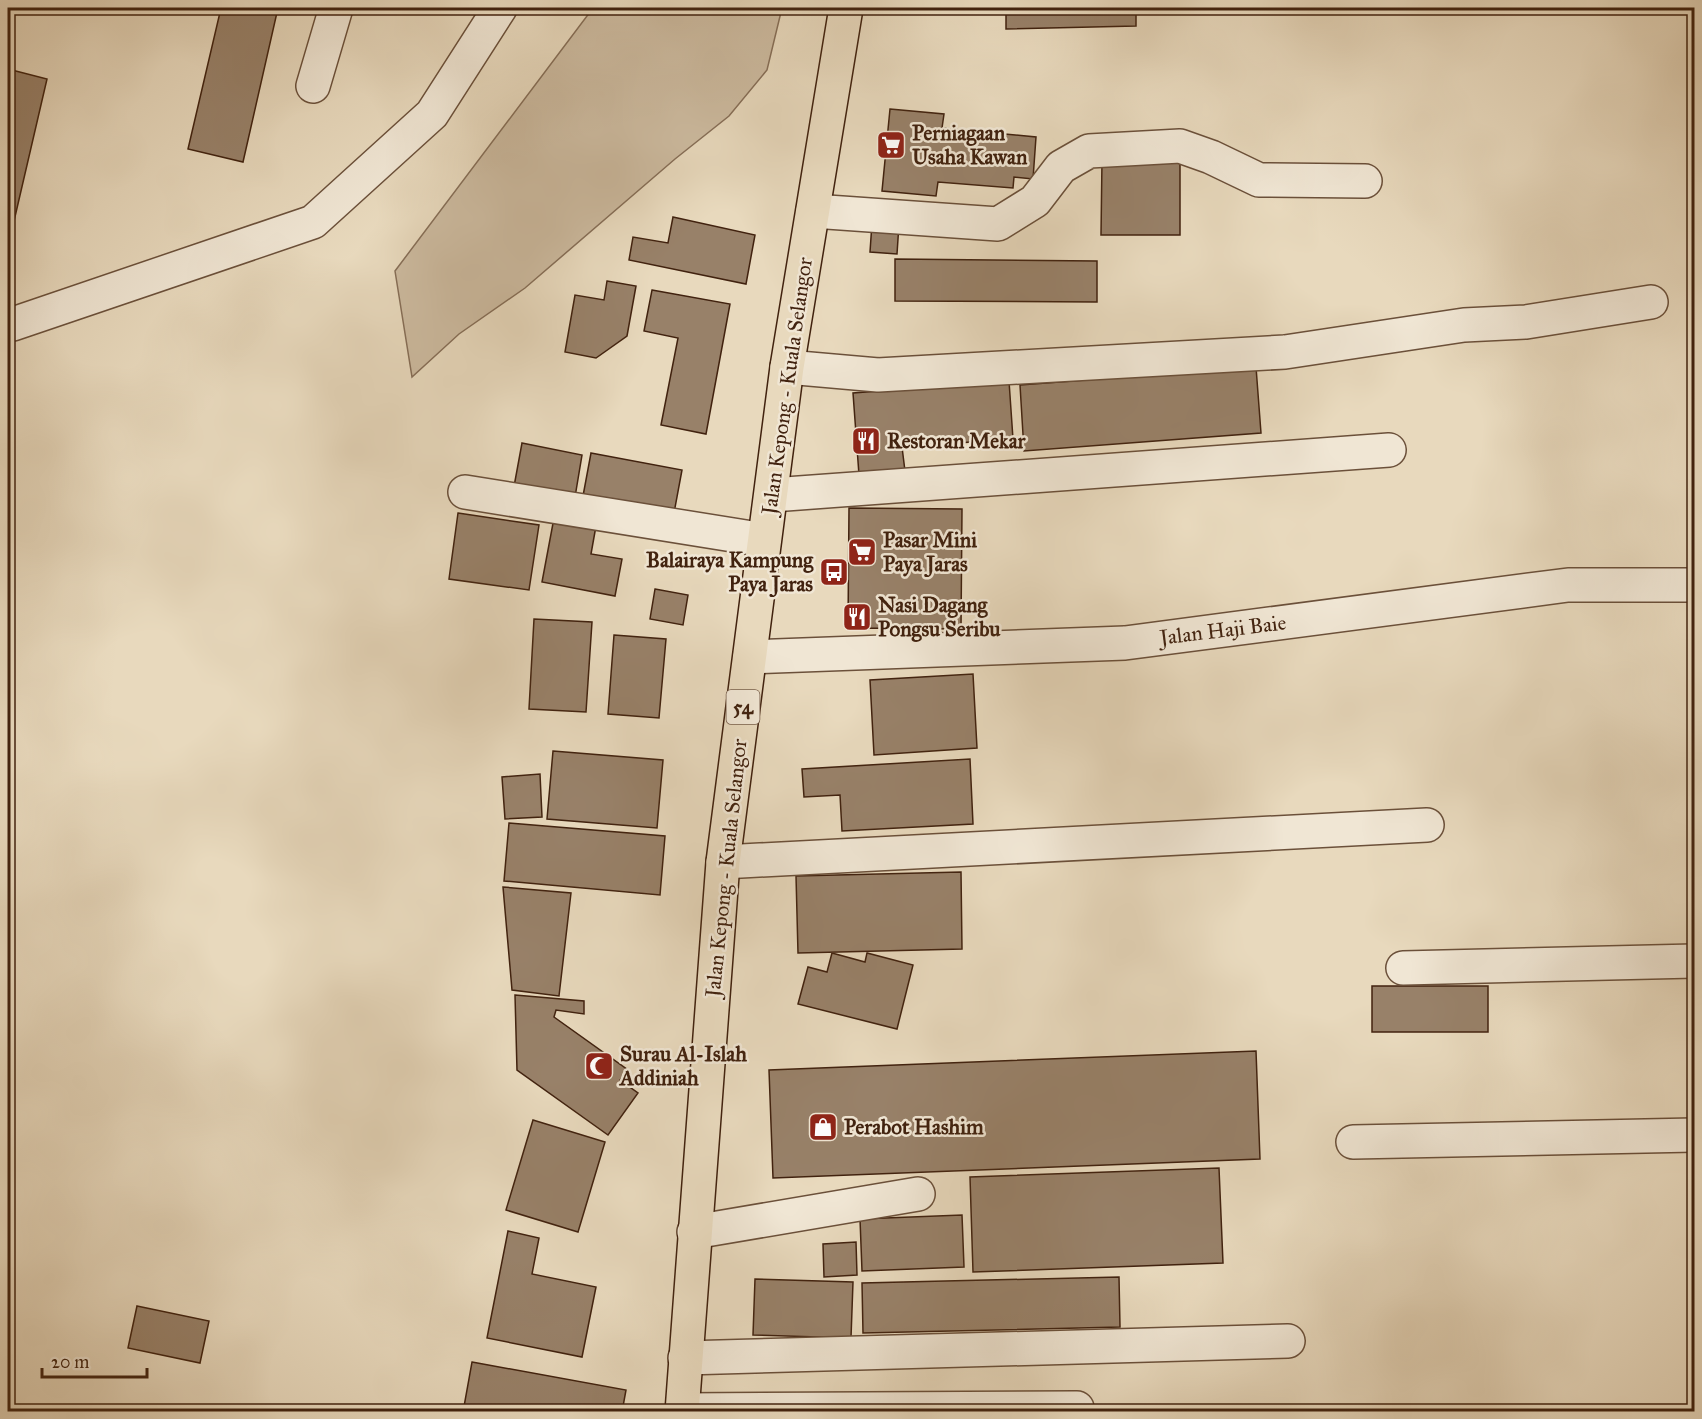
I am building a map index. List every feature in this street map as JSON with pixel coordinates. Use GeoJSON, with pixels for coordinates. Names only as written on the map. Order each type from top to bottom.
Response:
{"type":"FeatureCollection","features":[{"type":"Feature","properties":{"kind":"highway","name":"Jalan Kepong - Kuala Selangor"},"geometry":{"type":"LineString","coordinates":[[682,1411],[723,862],[787,367],[846,8]]}},
{"type":"Feature","properties":{"kind":"street"},"geometry":{"type":"LineString","coordinates":[[313,86],[336,8]]}},
{"type":"Feature","properties":{"kind":"street"},"geometry":{"type":"LineString","coordinates":[[8,324],[313,222],[432,114],[500,8]]}},
{"type":"Feature","properties":{"kind":"street"},"geometry":{"type":"LineString","coordinates":[[813,211],[998,224],[1035,201],[1061,167],[1089,151],[1180,146],[1259,180],[1365,181]]}},
{"type":"Feature","properties":{"kind":"street"},"geometry":{"type":"LineString","coordinates":[[787,367],[878,375],[1285,352],[1464,325],[1526,322],[1651,302]]}},
{"type":"Feature","properties":{"kind":"street"},"geometry":{"type":"LineString","coordinates":[[772,495],[1389,450]]}},
{"type":"Feature","properties":{"kind":"street"},"geometry":{"type":"LineString","coordinates":[[465,492],[764,540]]}},
{"type":"Feature","properties":{"kind":"street","name":"Jalan Haji Baie"},"geometry":{"type":"LineString","coordinates":[[750,657],[1125,643],[1568,585],[1695,585]]}},
{"type":"Feature","properties":{"kind":"street"},"geometry":{"type":"LineString","coordinates":[[723,862],[1427,825]]}},
{"type":"Feature","properties":{"kind":"street"},"geometry":{"type":"LineString","coordinates":[[1403,968],[1695,961]]}},
{"type":"Feature","properties":{"kind":"street"},"geometry":{"type":"LineString","coordinates":[[1353,1142],[1695,1135]]}},
{"type":"Feature","properties":{"kind":"street"},"geometry":{"type":"LineString","coordinates":[[694,1232],[918,1194]]}},
{"type":"Feature","properties":{"kind":"street"},"geometry":{"type":"LineString","coordinates":[[686,1358],[1287,1341]]}},
{"type":"Feature","properties":{"kind":"street"},"geometry":{"type":"LineString","coordinates":[[682,1411],[1077,1408]]}},
{"type":"Feature","properties":{"kind":"shaded area"},"geometry":{"type":"Polygon","coordinates":[[[593,8],[782,8],[767,70],[729,116],[675,159],[525,288],[459,334],[412,377],[395,271],[593,8]]]}},
{"type":"Feature","properties":{"kind":"building"},"geometry":{"type":"Polygon","coordinates":[[[221,8],[278,8],[243,162],[188,149],[221,8]]]}},
{"type":"Feature","properties":{"kind":"building"},"geometry":{"type":"Polygon","coordinates":[[[1006,8],[1136,8],[1136,26],[1006,29],[1006,8]]]}},
{"type":"Feature","properties":{"kind":"building"},"geometry":{"type":"Polygon","coordinates":[[[8,69],[47,79],[11,234],[8,233],[8,69]]]}},
{"type":"Feature","properties":{"kind":"building"},"geometry":{"type":"Polygon","coordinates":[[[890,109],[944,114],[942,128],[1036,137],[1033,179],[1014,177],[1013,188],[938,182],[936,196],[882,191],[890,109]]]}},
{"type":"Feature","properties":{"kind":"building"},"geometry":{"type":"Polygon","coordinates":[[[1102,160],[1180,160],[1180,235],[1101,235],[1102,160]]]}},
{"type":"Feature","properties":{"kind":"building"},"geometry":{"type":"Polygon","coordinates":[[[673,217],[755,235],[746,284],[629,260],[633,237],[668,243],[673,217]]]}},
{"type":"Feature","properties":{"kind":"building"},"geometry":{"type":"Polygon","coordinates":[[[872,223],[899,224],[897,254],[870,252],[872,223]]]}},
{"type":"Feature","properties":{"kind":"building"},"geometry":{"type":"Polygon","coordinates":[[[895,259],[1097,261],[1097,302],[895,301],[895,259]]]}},
{"type":"Feature","properties":{"kind":"building"},"geometry":{"type":"Polygon","coordinates":[[[607,281],[636,286],[627,336],[596,358],[565,352],[575,295],[604,300],[607,281]]]}},
{"type":"Feature","properties":{"kind":"building"},"geometry":{"type":"Polygon","coordinates":[[[652,290],[730,304],[706,434],[661,425],[678,338],[644,331],[652,290]]]}},
{"type":"Feature","properties":{"kind":"building"},"geometry":{"type":"Polygon","coordinates":[[[1256,367],[1261,433],[1024,451],[1020,385],[1256,367]]]}},
{"type":"Feature","properties":{"kind":"building"},"geometry":{"type":"Polygon","coordinates":[[[1009,381],[1013,439],[902,447],[905,471],[859,475],[853,393],[1009,381]]]}},
{"type":"Feature","properties":{"kind":"building"},"geometry":{"type":"Polygon","coordinates":[[[522,443],[582,455],[574,503],[513,492],[522,443]]]}},
{"type":"Feature","properties":{"kind":"building"},"geometry":{"type":"Polygon","coordinates":[[[591,453],[682,470],[674,513],[583,496],[591,453]]]}},
{"type":"Feature","properties":{"kind":"building"},"geometry":{"type":"Polygon","coordinates":[[[849,508],[962,509],[961,629],[848,628],[849,508]]]}},
{"type":"Feature","properties":{"kind":"building"},"geometry":{"type":"Polygon","coordinates":[[[458,513],[539,525],[529,590],[449,579],[458,513]]]}},
{"type":"Feature","properties":{"kind":"building"},"geometry":{"type":"Polygon","coordinates":[[[554,518],[596,526],[591,554],[622,559],[615,596],[542,582],[554,518]]]}},
{"type":"Feature","properties":{"kind":"building"},"geometry":{"type":"Polygon","coordinates":[[[655,589],[688,595],[683,625],[650,619],[655,589]]]}},
{"type":"Feature","properties":{"kind":"building"},"geometry":{"type":"Polygon","coordinates":[[[534,619],[592,622],[586,712],[529,709],[534,619]]]}},
{"type":"Feature","properties":{"kind":"building"},"geometry":{"type":"Polygon","coordinates":[[[614,635],[666,639],[659,718],[608,714],[614,635]]]}},
{"type":"Feature","properties":{"kind":"building"},"geometry":{"type":"Polygon","coordinates":[[[973,674],[977,748],[874,755],[870,680],[973,674]]]}},
{"type":"Feature","properties":{"kind":"building"},"geometry":{"type":"Polygon","coordinates":[[[553,751],[663,760],[657,828],[547,819],[553,751]]]}},
{"type":"Feature","properties":{"kind":"building"},"geometry":{"type":"Polygon","coordinates":[[[970,759],[973,824],[842,831],[840,795],[804,797],[802,769],[970,759]]]}},
{"type":"Feature","properties":{"kind":"building"},"geometry":{"type":"Polygon","coordinates":[[[540,774],[542,817],[505,819],[502,777],[540,774]]]}},
{"type":"Feature","properties":{"kind":"building"},"geometry":{"type":"Polygon","coordinates":[[[509,823],[665,836],[660,895],[504,881],[509,823]]]}},
{"type":"Feature","properties":{"kind":"building"},"geometry":{"type":"Polygon","coordinates":[[[961,872],[962,949],[798,953],[796,876],[961,872]]]}},
{"type":"Feature","properties":{"kind":"building"},"geometry":{"type":"Polygon","coordinates":[[[503,887],[571,893],[559,996],[512,990],[503,887]]]}},
{"type":"Feature","properties":{"kind":"building"},"geometry":{"type":"Polygon","coordinates":[[[832,953],[865,962],[867,953],[913,965],[897,1029],[798,1004],[808,967],[827,972],[832,953]]]}},
{"type":"Feature","properties":{"kind":"building"},"geometry":{"type":"Polygon","coordinates":[[[1372,986],[1488,986],[1488,1032],[1372,1032],[1372,986]]]}},
{"type":"Feature","properties":{"kind":"building"},"geometry":{"type":"Polygon","coordinates":[[[515,995],[584,1001],[584,1014],[556,1010],[554,1017],[628,1070],[620,1080],[638,1093],[608,1135],[517,1070],[515,995]]]}},
{"type":"Feature","properties":{"kind":"building"},"geometry":{"type":"Polygon","coordinates":[[[1256,1051],[1260,1159],[773,1178],[769,1070],[1256,1051]]]}},
{"type":"Feature","properties":{"kind":"building"},"geometry":{"type":"Polygon","coordinates":[[[533,1120],[605,1142],[578,1232],[506,1210],[533,1120]]]}},
{"type":"Feature","properties":{"kind":"building"},"geometry":{"type":"Polygon","coordinates":[[[1219,1168],[1223,1263],[973,1272],[970,1177],[1219,1168]]]}},
{"type":"Feature","properties":{"kind":"building"},"geometry":{"type":"Polygon","coordinates":[[[962,1215],[964,1267],[862,1271],[860,1219],[962,1215]]]}},
{"type":"Feature","properties":{"kind":"building"},"geometry":{"type":"Polygon","coordinates":[[[508,1231],[539,1238],[532,1274],[596,1287],[582,1357],[487,1338],[508,1231]]]}},
{"type":"Feature","properties":{"kind":"building"},"geometry":{"type":"Polygon","coordinates":[[[856,1242],[857,1275],[824,1277],[823,1244],[856,1242]]]}},
{"type":"Feature","properties":{"kind":"building"},"geometry":{"type":"Polygon","coordinates":[[[1119,1277],[1120,1327],[863,1333],[862,1283],[1119,1277]]]}},
{"type":"Feature","properties":{"kind":"building"},"geometry":{"type":"Polygon","coordinates":[[[755,1279],[853,1282],[851,1338],[753,1335],[755,1279]]]}},
{"type":"Feature","properties":{"kind":"building"},"geometry":{"type":"Polygon","coordinates":[[[137,1306],[209,1321],[200,1363],[128,1348],[137,1306]]]}},
{"type":"Feature","properties":{"kind":"building"},"geometry":{"type":"Polygon","coordinates":[[[472,1362],[626,1390],[622,1412],[463,1412],[472,1362]]]}},
{"type":"Feature","properties":{"kind":"place","name":"Perniagaan Usaha Kawan"},"geometry":{"type":"Point","coordinates":[891,145]}},
{"type":"Feature","properties":{"kind":"place","name":"Restoran Mekar"},"geometry":{"type":"Point","coordinates":[866,441]}},
{"type":"Feature","properties":{"kind":"place","name":"Pasar Mini Paya Jaras"},"geometry":{"type":"Point","coordinates":[862,552]}},
{"type":"Feature","properties":{"kind":"place","name":"Balairaya Kampung Paya Jaras"},"geometry":{"type":"Point","coordinates":[834,572]}},
{"type":"Feature","properties":{"kind":"place","name":"Nasi Dagang Pongsu Seribu"},"geometry":{"type":"Point","coordinates":[857,617]}},
{"type":"Feature","properties":{"kind":"place","name":"Surau Al-Islah Addiniah"},"geometry":{"type":"Point","coordinates":[599,1066]}},
{"type":"Feature","properties":{"kind":"place","name":"Perabot Hashim"},"geometry":{"type":"Point","coordinates":[823,1127]}}]}
